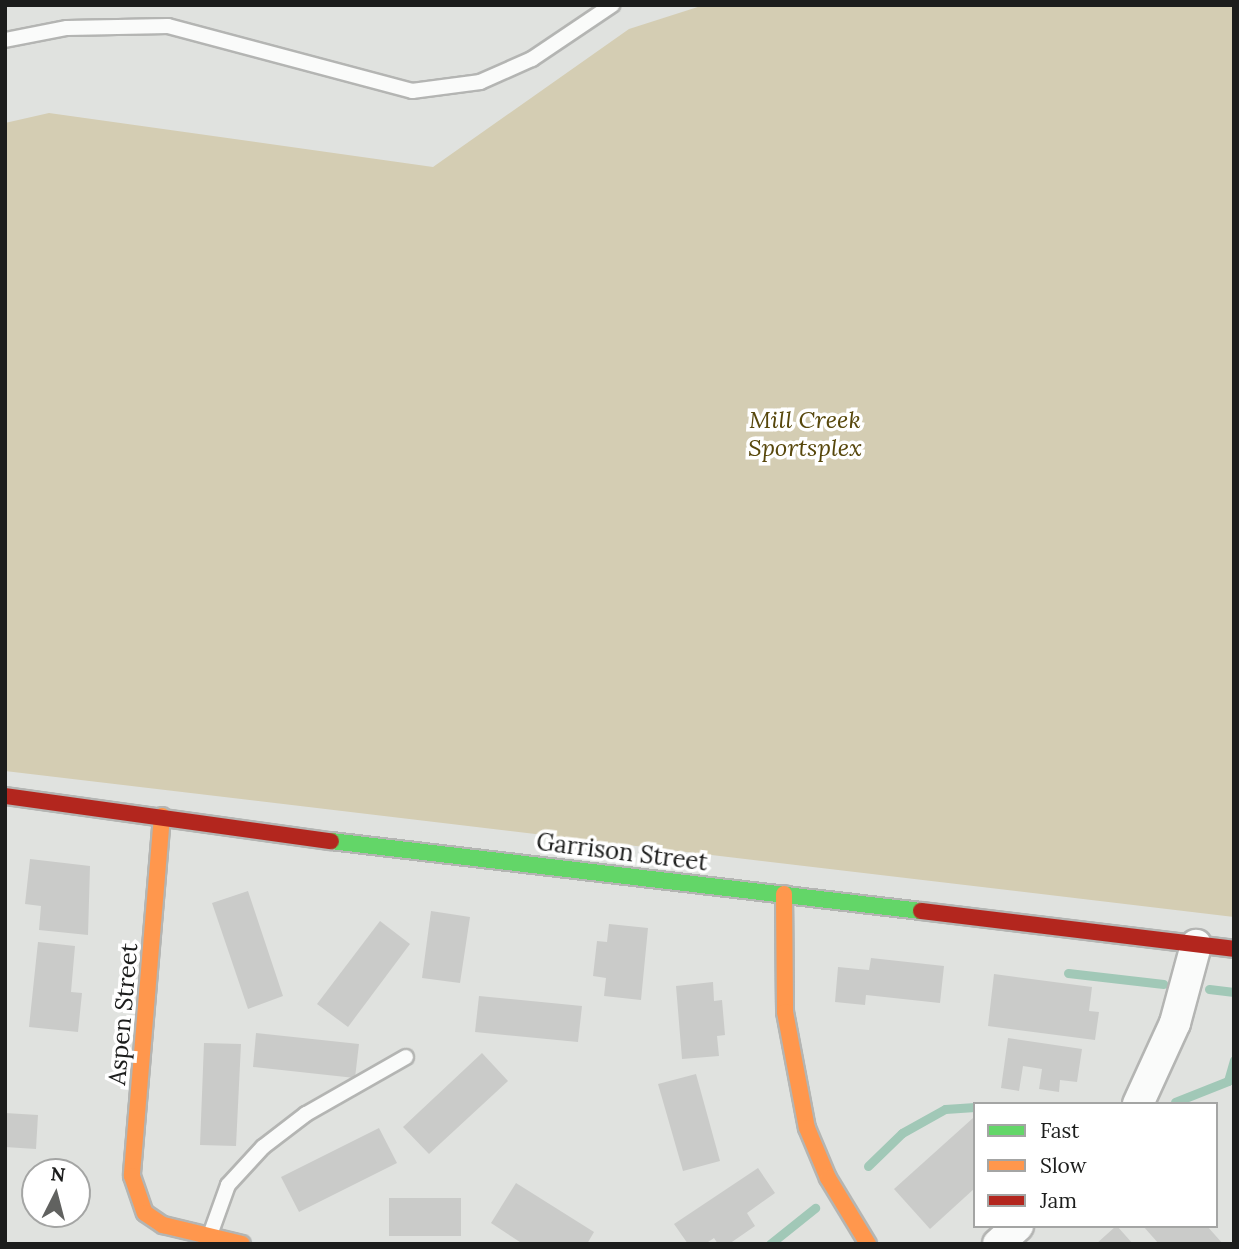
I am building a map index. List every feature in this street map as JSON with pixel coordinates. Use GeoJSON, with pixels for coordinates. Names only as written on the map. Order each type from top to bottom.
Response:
{"type":"FeatureCollection","features":[{"type":"Feature","properties":{"kind":"street","name":"Garrison Street"},"geometry":{"type":"LineString","coordinates":[[5,796],[1234,949]]}},
{"type":"Feature","properties":{"kind":"street","name":"Aspen Street"},"geometry":{"type":"LineString","coordinates":[[162,816],[132,1176],[145,1213],[163,1225],[209,1237]]}},
{"type":"Feature","properties":{"kind":"street"},"geometry":{"type":"LineString","coordinates":[[784,894],[785,1012],[807,1128],[828,1178],[868,1244]]}},
{"type":"Feature","properties":{"kind":"street"},"geometry":{"type":"LineString","coordinates":[[1139,1102],[1175,1023],[1196,945]]}},
{"type":"Feature","properties":{"kind":"street"},"geometry":{"type":"LineString","coordinates":[[999,1244],[1015,1228]]}},
{"type":"Feature","properties":{"kind":"street"},"geometry":{"type":"LineString","coordinates":[[209,1237],[242,1244]]}},
{"type":"Feature","properties":{"kind":"lane"},"geometry":{"type":"LineString","coordinates":[[5,40],[67,28],[168,26],[412,91],[480,82],[532,60],[612,5]]}},
{"type":"Feature","properties":{"kind":"lane"},"geometry":{"type":"LineString","coordinates":[[209,1237],[228,1185],[263,1147],[306,1114],[406,1057]]}},
{"type":"Feature","properties":{"kind":"green space","name":"Mill Creek Sportsplex"},"geometry":{"type":"Polygon","coordinates":[[[704,5],[1234,5],[1234,917],[5,771],[5,123],[49,113],[433,167],[629,29],[704,5]]]}},
{"type":"Feature","properties":{"kind":"building"},"geometry":{"type":"Polygon","coordinates":[[[30,859],[90,866],[88,935],[39,930],[41,906],[25,904],[30,859]]]}},
{"type":"Feature","properties":{"kind":"building"},"geometry":{"type":"Polygon","coordinates":[[[248,891],[283,996],[248,1009],[212,903],[248,891]]]}},
{"type":"Feature","properties":{"kind":"building"},"geometry":{"type":"Polygon","coordinates":[[[431,911],[470,917],[460,983],[422,978],[431,911]]]}},
{"type":"Feature","properties":{"kind":"building"},"geometry":{"type":"Polygon","coordinates":[[[380,921],[410,944],[348,1027],[317,1004],[380,921]]]}},
{"type":"Feature","properties":{"kind":"building"},"geometry":{"type":"Polygon","coordinates":[[[609,924],[648,928],[641,1000],[604,996],[606,978],[593,976],[597,941],[607,942],[609,924]]]}},
{"type":"Feature","properties":{"kind":"building"},"geometry":{"type":"Polygon","coordinates":[[[38,942],[75,946],[71,992],[82,993],[78,1032],[29,1027],[38,942]]]}},
{"type":"Feature","properties":{"kind":"building"},"geometry":{"type":"Polygon","coordinates":[[[871,958],[944,966],[940,1003],[866,995],[865,1005],[835,1002],[838,967],[869,970],[871,958]]]}},
{"type":"Feature","properties":{"kind":"building"},"geometry":{"type":"Polygon","coordinates":[[[994,974],[1092,987],[1089,1011],[1099,1012],[1095,1040],[988,1026],[994,974]]]}},
{"type":"Feature","properties":{"kind":"building"},"geometry":{"type":"Polygon","coordinates":[[[713,982],[714,1001],[722,1000],[725,1035],[717,1036],[719,1056],[682,1059],[676,986],[713,982]]]}},
{"type":"Feature","properties":{"kind":"building"},"geometry":{"type":"Polygon","coordinates":[[[479,996],[582,1006],[578,1042],[475,1032],[479,996]]]}},
{"type":"Feature","properties":{"kind":"building"},"geometry":{"type":"Polygon","coordinates":[[[256,1033],[359,1044],[355,1078],[253,1067],[256,1033]]]}},
{"type":"Feature","properties":{"kind":"building"},"geometry":{"type":"Polygon","coordinates":[[[1008,1038],[1082,1049],[1077,1082],[1060,1080],[1059,1092],[1039,1089],[1042,1069],[1023,1066],[1019,1091],[1001,1088],[1008,1038]]]}},
{"type":"Feature","properties":{"kind":"building"},"geometry":{"type":"Polygon","coordinates":[[[204,1043],[241,1044],[236,1146],[200,1145],[204,1043]]]}},
{"type":"Feature","properties":{"kind":"building"},"geometry":{"type":"Polygon","coordinates":[[[482,1053],[508,1081],[429,1154],[403,1127],[482,1053]]]}},
{"type":"Feature","properties":{"kind":"building"},"geometry":{"type":"Polygon","coordinates":[[[696,1074],[720,1161],[683,1171],[658,1084],[696,1074]]]}},
{"type":"Feature","properties":{"kind":"building"},"geometry":{"type":"Polygon","coordinates":[[[5,1113],[38,1115],[36,1149],[5,1147],[5,1113]]]}},
{"type":"Feature","properties":{"kind":"building"},"geometry":{"type":"Polygon","coordinates":[[[973,1118],[973,1190],[930,1229],[894,1189],[973,1118]]]}},
{"type":"Feature","properties":{"kind":"building"},"geometry":{"type":"Polygon","coordinates":[[[379,1128],[397,1163],[299,1212],[281,1177],[379,1128]]]}},
{"type":"Feature","properties":{"kind":"building"},"geometry":{"type":"Polygon","coordinates":[[[758,1168],[775,1193],[747,1213],[755,1226],[729,1244],[718,1244],[714,1238],[705,1244],[688,1244],[674,1224],[758,1168]]]}},
{"type":"Feature","properties":{"kind":"building"},"geometry":{"type":"Polygon","coordinates":[[[516,1183],[594,1232],[587,1244],[523,1244],[491,1223],[516,1183]]]}},
{"type":"Feature","properties":{"kind":"building"},"geometry":{"type":"Polygon","coordinates":[[[389,1198],[461,1198],[461,1236],[389,1236],[389,1198]]]}},
{"type":"Feature","properties":{"kind":"building"},"geometry":{"type":"Polygon","coordinates":[[[1114,1228],[1119,1228],[1133,1244],[1096,1244],[1114,1228]]]}},
{"type":"Feature","properties":{"kind":"building"},"geometry":{"type":"Polygon","coordinates":[[[1145,1228],[1209,1228],[1223,1244],[1159,1244],[1145,1228]]]}},
{"type":"Feature","properties":{"kind":"waterway"},"geometry":{"type":"LineString","coordinates":[[1068,973],[1163,984]]}},
{"type":"Feature","properties":{"kind":"waterway"},"geometry":{"type":"LineString","coordinates":[[1209,989],[1234,992]]}},
{"type":"Feature","properties":{"kind":"waterway"},"geometry":{"type":"LineString","coordinates":[[1175,1102],[1228,1081],[1234,1060]]}},
{"type":"Feature","properties":{"kind":"waterway"},"geometry":{"type":"LineString","coordinates":[[868,1166],[902,1133],[945,1109],[973,1107]]}},
{"type":"Feature","properties":{"kind":"waterway"},"geometry":{"type":"LineString","coordinates":[[770,1244],[815,1208]]}},
{"type":"Feature","properties":{"kind":"traffic: fast"},"geometry":{"type":"LineString","coordinates":[[331,841],[921,911]]}},
{"type":"Feature","properties":{"kind":"traffic: slow"},"geometry":{"type":"LineString","coordinates":[[162,816],[132,1176],[145,1213],[163,1225],[242,1244]]}},
{"type":"Feature","properties":{"kind":"traffic: slow"},"geometry":{"type":"LineString","coordinates":[[784,894],[785,1012],[807,1128],[828,1178],[868,1244]]}},
{"type":"Feature","properties":{"kind":"traffic: jam"},"geometry":{"type":"LineString","coordinates":[[5,796],[331,841]]}},
{"type":"Feature","properties":{"kind":"traffic: jam"},"geometry":{"type":"LineString","coordinates":[[921,911],[1234,949]]}}]}
